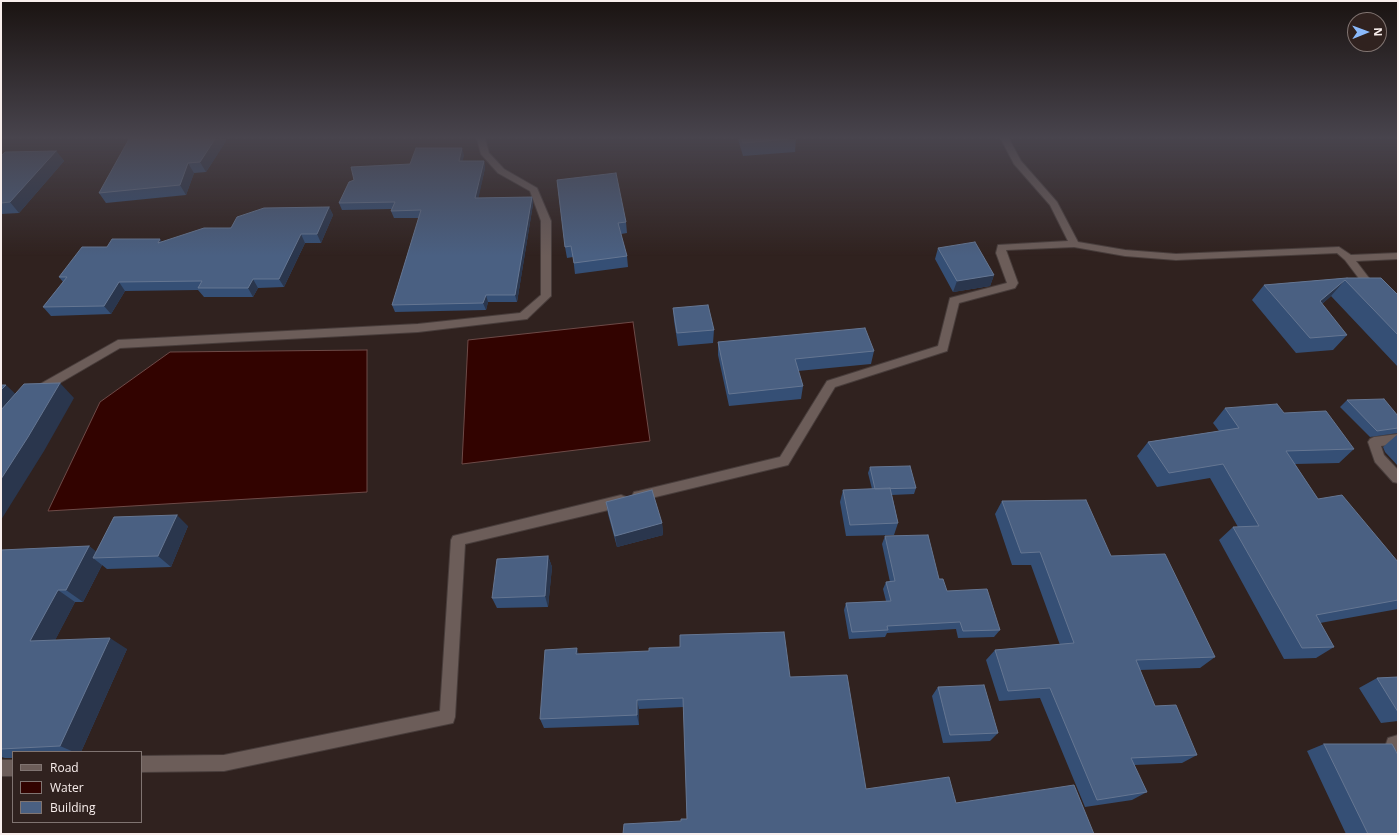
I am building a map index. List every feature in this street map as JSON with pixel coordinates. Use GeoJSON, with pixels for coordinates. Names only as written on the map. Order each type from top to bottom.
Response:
{"type":"FeatureCollection","features":[{"type":"Feature","properties":{"kind":"street"},"geometry":{"type":"LineString","coordinates":[[29,401],[38,390],[118,344],[418,328],[523,316],[546,296],[546,221],[534,190],[513,178]]}},
{"type":"Feature","properties":{"kind":"street"},"geometry":{"type":"LineString","coordinates":[[1030,178],[1054,204],[1074,244]]}},
{"type":"Feature","properties":{"kind":"street"},"geometry":{"type":"LineString","coordinates":[[142,764],[224,763],[447,717],[458,540],[784,461],[831,384],[943,348],[954,301],[1011,286],[1013,283],[1001,253],[1001,246],[1074,244],[1125,253],[1176,257],[1339,250],[1349,258],[1384,302]]}},
{"type":"Feature","properties":{"kind":"street"},"geometry":{"type":"LineString","coordinates":[[1349,258],[1398,256]]}},
{"type":"Feature","properties":{"kind":"street"},"geometry":{"type":"LineString","coordinates":[[1398,438],[1374,442],[1379,458],[1398,478]]}},
{"type":"Feature","properties":{"kind":"street"},"geometry":{"type":"LineString","coordinates":[[1,768],[12,768]]}},
{"type":"Feature","properties":{"kind":"water"},"geometry":{"type":"Polygon","coordinates":[[[633,322],[650,441],[462,464],[468,340],[633,322]]]}},
{"type":"Feature","properties":{"kind":"water"},"geometry":{"type":"Polygon","coordinates":[[[367,350],[367,492],[48,511],[100,402],[170,352],[367,350]]]}},
{"type":"Feature","properties":{"kind":"building"},"geometry":{"type":"Polygon","coordinates":[[[1,178],[32,178],[10,202],[1,203],[1,178]]]}},
{"type":"Feature","properties":{"kind":"building"},"geometry":{"type":"Polygon","coordinates":[[[107,178],[183,178],[180,185],[99,193],[107,178]]]}},
{"type":"Feature","properties":{"kind":"building"},"geometry":{"type":"Polygon","coordinates":[[[354,178],[480,178],[475,198],[532,197],[515,295],[486,295],[483,303],[392,305],[421,210],[391,211],[395,202],[339,203],[349,182],[354,180],[354,178]]]}},
{"type":"Feature","properties":{"kind":"building"},"geometry":{"type":"Polygon","coordinates":[[[574,178],[617,178],[626,222],[618,223],[627,256],[574,263],[571,246],[565,247],[557,180],[574,178]]]}},
{"type":"Feature","properties":{"kind":"building"},"geometry":{"type":"Polygon","coordinates":[[[329,207],[317,234],[301,234],[279,279],[253,279],[248,288],[198,288],[202,281],[119,282],[104,306],[43,307],[67,277],[59,277],[82,247],[107,247],[112,239],[160,239],[158,243],[204,228],[231,228],[237,217],[264,208],[329,207]]]}},
{"type":"Feature","properties":{"kind":"building"},"geometry":{"type":"Polygon","coordinates":[[[975,242],[994,275],[957,281],[938,248],[975,242]]]}},
{"type":"Feature","properties":{"kind":"building"},"geometry":{"type":"Polygon","coordinates":[[[1347,278],[1381,278],[1398,295],[1398,335],[1345,280],[1320,301],[1347,335],[1310,338],[1264,285],[1347,278]]]}},
{"type":"Feature","properties":{"kind":"building"},"geometry":{"type":"Polygon","coordinates":[[[708,305],[714,330],[677,333],[673,308],[708,305]]]}},
{"type":"Feature","properties":{"kind":"building"},"geometry":{"type":"Polygon","coordinates":[[[865,328],[874,351],[795,359],[803,386],[729,394],[718,342],[865,328]]]}},
{"type":"Feature","properties":{"kind":"building"},"geometry":{"type":"Polygon","coordinates":[[[60,383],[1,479],[1,410],[24,384],[60,383]]]}},
{"type":"Feature","properties":{"kind":"building"},"geometry":{"type":"Polygon","coordinates":[[[1,385],[6,385],[1,390],[1,385]]]}},
{"type":"Feature","properties":{"kind":"building"},"geometry":{"type":"Polygon","coordinates":[[[1384,399],[1398,416],[1398,428],[1377,431],[1347,400],[1384,399]]]}},
{"type":"Feature","properties":{"kind":"building"},"geometry":{"type":"Polygon","coordinates":[[[1277,404],[1284,413],[1326,411],[1354,449],[1286,451],[1318,499],[1342,495],[1398,562],[1398,600],[1316,615],[1334,647],[1302,648],[1233,527],[1259,526],[1223,464],[1169,473],[1148,442],[1239,428],[1225,408],[1277,404]]]}},
{"type":"Feature","properties":{"kind":"building"},"geometry":{"type":"Polygon","coordinates":[[[910,466],[916,488],[875,489],[870,467],[910,466]]]}},
{"type":"Feature","properties":{"kind":"building"},"geometry":{"type":"Polygon","coordinates":[[[890,488],[898,523],[850,525],[843,490],[890,488]]]}},
{"type":"Feature","properties":{"kind":"building"},"geometry":{"type":"Polygon","coordinates":[[[652,490],[662,523],[615,536],[606,502],[652,490]]]}},
{"type":"Feature","properties":{"kind":"building"},"geometry":{"type":"Polygon","coordinates":[[[1086,500],[1111,556],[1165,554],[1215,657],[1136,660],[1155,706],[1176,705],[1197,755],[1131,758],[1147,792],[1097,800],[1050,688],[1008,691],[995,650],[1074,643],[1040,552],[1021,553],[1002,501],[1086,500]]]}},
{"type":"Feature","properties":{"kind":"building"},"geometry":{"type":"Polygon","coordinates":[[[177,515],[158,556],[93,558],[114,517],[177,515]]]}},
{"type":"Feature","properties":{"kind":"building"},"geometry":{"type":"Polygon","coordinates":[[[928,535],[939,579],[943,579],[947,591],[987,589],[1000,630],[963,631],[960,622],[887,626],[888,630],[852,632],[846,603],[891,601],[886,582],[895,581],[885,536],[928,535]]]}},
{"type":"Feature","properties":{"kind":"building"},"geometry":{"type":"Polygon","coordinates":[[[89,546],[66,590],[58,590],[30,641],[110,638],[60,746],[1,749],[1,550],[89,546]]]}},
{"type":"Feature","properties":{"kind":"building"},"geometry":{"type":"Polygon","coordinates":[[[548,556],[545,596],[492,598],[497,559],[548,556]]]}},
{"type":"Feature","properties":{"kind":"building"},"geometry":{"type":"Polygon","coordinates":[[[784,632],[790,677],[847,675],[866,789],[949,777],[956,803],[1074,785],[1094,834],[623,834],[624,824],[681,821],[681,819],[687,819],[683,698],[637,700],[637,715],[540,719],[545,650],[577,648],[576,654],[649,651],[649,648],[680,647],[680,635],[784,632]]]}},
{"type":"Feature","properties":{"kind":"building"},"geometry":{"type":"Polygon","coordinates":[[[1398,677],[1398,712],[1377,678],[1398,677]]]}},
{"type":"Feature","properties":{"kind":"building"},"geometry":{"type":"Polygon","coordinates":[[[984,685],[998,733],[950,735],[938,687],[984,685]]]}},
{"type":"Feature","properties":{"kind":"building"},"geometry":{"type":"Polygon","coordinates":[[[1324,744],[1392,744],[1398,755],[1398,834],[1368,834],[1324,744]]]}}]}
